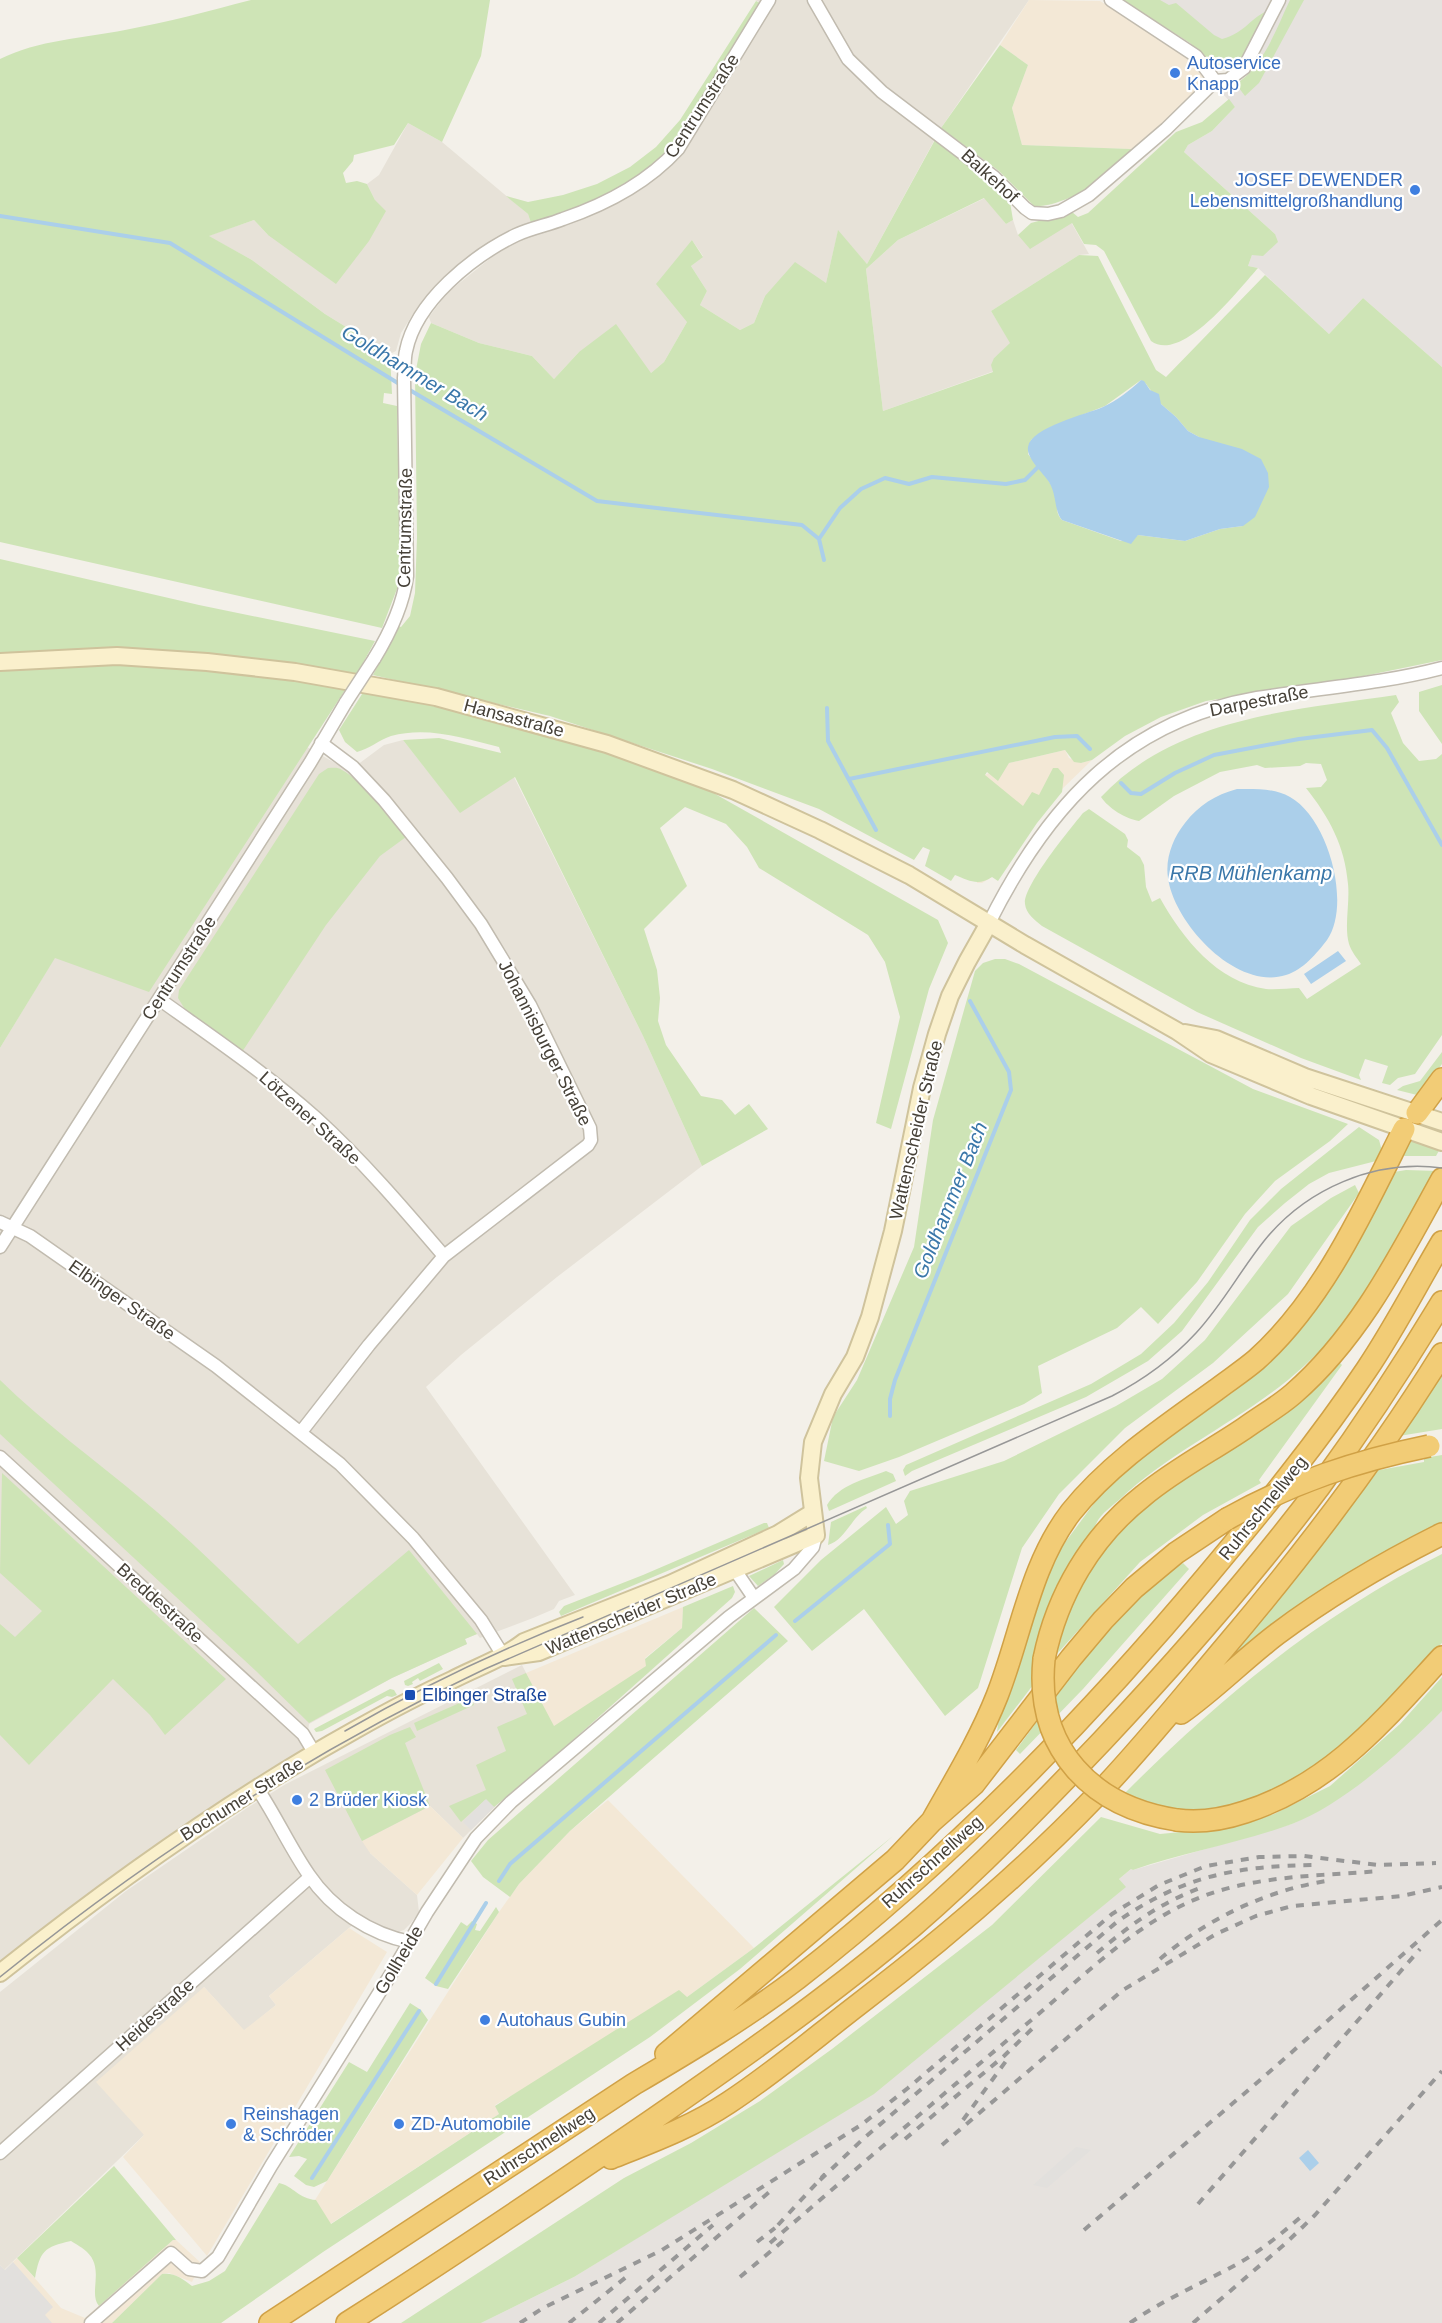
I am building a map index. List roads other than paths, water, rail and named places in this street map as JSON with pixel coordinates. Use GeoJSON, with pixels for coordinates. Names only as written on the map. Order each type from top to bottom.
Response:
{"type":"FeatureCollection","features":[{"type":"Feature","properties":{"kind":"highway"},"geometry":{"type":"LineString","coordinates":[[932,1821],[970,1753],[997,1696],[1028,1600],[1046,1554],[1071,1513],[1110,1471],[1256,1360],[1296,1316],[1328,1271],[1411,1121],[1442,1079]]}},
{"type":"Feature","properties":{"kind":"highway"},"geometry":{"type":"LineString","coordinates":[[1442,1179],[1388,1275],[1343,1342],[1293,1394],[1143,1495],[1115,1521],[1085,1559],[1060,1604],[1047,1643],[1042,1674],[1045,1705],[1062,1750],[1090,1784],[1123,1805],[1140,1812],[1177,1820],[1207,1821],[1268,1805],[1304,1787],[1346,1757],[1388,1717],[1442,1657]]}},
{"type":"Feature","properties":{"kind":"highway","name":"Ruhrschnellweg"},"geometry":{"type":"LineString","coordinates":[[270,2323],[634,2084],[694,2049],[797,1979],[929,1868],[1049,1752],[1155,1639],[1296,1469],[1368,1368],[1442,1242]]}},
{"type":"Feature","properties":{"kind":"highway","name":"Ruhrschnellweg"},"geometry":{"type":"LineString","coordinates":[[347,2323],[725,2070],[832,1992],[960,1884],[1058,1787],[1174,1664],[1305,1504],[1403,1366],[1442,1302]]}},
{"type":"Feature","properties":{"kind":"highway"},"geometry":{"type":"LineString","coordinates":[[574,2173],[670,2135],[726,2105],[789,2060],[906,1969],[1012,1876],[1097,1794],[1151,1735],[1306,1548],[1414,1398],[1442,1354]]}},
{"type":"Feature","properties":{"kind":"highway"},"geometry":{"type":"LineString","coordinates":[[634,2084],[675,2046],[895,1860],[932,1821],[974,1784],[1102,1620],[1134,1588],[1196,1538],[1273,1494],[1347,1465],[1436,1445]]}},
{"type":"Feature","properties":{"kind":"highway"},"geometry":{"type":"LineString","coordinates":[[1151,1735],[1307,1612],[1355,1581],[1442,1534]]}},
{"type":"Feature","properties":{"kind":"main road","name":"Hansastraße"},"geometry":{"type":"LineString","coordinates":[[0,662],[117,656],[207,662],[295,672],[436,697],[607,744],[733,790],[820,830],[909,875],[989,923]]}},
{"type":"Feature","properties":{"kind":"main road"},"geometry":{"type":"LineString","coordinates":[[989,923],[1178,1031],[1216,1040],[1411,1121],[1442,1142]]}},
{"type":"Feature","properties":{"kind":"main road","name":"Wattenscheider Straße"},"geometry":{"type":"LineString","coordinates":[[504,1657],[539,1652],[816,1535],[809,1478],[813,1442],[833,1394],[855,1357],[870,1317],[893,1231],[922,1088],[937,1034],[950,996],[989,923]]}},
{"type":"Feature","properties":{"kind":"main road"},"geometry":{"type":"LineString","coordinates":[[1411,1121],[1442,1122]]}},
{"type":"Feature","properties":{"kind":"main road","name":"Wattenscheider Straße"},"geometry":{"type":"LineString","coordinates":[[504,1657],[524,1642],[670,1584],[778,1534],[812,1513]]}},
{"type":"Feature","properties":{"kind":"main road","name":"Bochumer Straße"},"geometry":{"type":"LineString","coordinates":[[0,1973],[145,1862],[257,1788],[397,1707],[504,1657]]}},
{"type":"Feature","properties":{"kind":"street","name":"Centrumstraße"},"geometry":{"type":"LineString","coordinates":[[0,1247],[15,1227],[374,659],[402,604],[405,590],[404,378],[406,350],[419,318],[431,300],[453,278],[517,234],[564,219],[620,194],[666,163],[678,148],[769,0]]}},
{"type":"Feature","properties":{"kind":"street","name":"Balkehof"},"geometry":{"type":"LineString","coordinates":[[814,0],[848,59],[882,92],[994,177],[1032,213],[1048,214],[1061,211],[1089,195],[1166,129],[1215,81]]}},
{"type":"Feature","properties":{"kind":"street"},"geometry":{"type":"LineString","coordinates":[[1111,0],[1190,52],[1215,81],[1228,80],[1244,68],[1280,0]]}},
{"type":"Feature","properties":{"kind":"street","name":"Darpestraße"},"geometry":{"type":"LineString","coordinates":[[989,923],[1004,893],[1058,814],[1112,759],[1158,730],[1188,717],[1227,705],[1394,679],[1442,668]]}},
{"type":"Feature","properties":{"kind":"street","name":"Johannisburger Straße"},"geometry":{"type":"LineString","coordinates":[[301,1432],[363,1352],[444,1256],[588,1145],[591,1140],[590,1128],[530,1005],[481,924],[441,869],[384,800],[353,767],[321,743]]}},
{"type":"Feature","properties":{"kind":"street","name":"Lötzener Straße"},"geometry":{"type":"LineString","coordinates":[[159,999],[242,1059],[316,1119],[397,1201],[444,1256]]}},
{"type":"Feature","properties":{"kind":"street"},"geometry":{"type":"LineString","coordinates":[[0,1222],[15,1227]]}},
{"type":"Feature","properties":{"kind":"street","name":"Elbinger Straße"},"geometry":{"type":"LineString","coordinates":[[15,1227],[85,1273],[216,1366],[340,1464],[413,1539],[481,1620],[504,1657]]}},
{"type":"Feature","properties":{"kind":"street","name":"Breddestraße"},"geometry":{"type":"LineString","coordinates":[[0,1457],[303,1734],[315,1754]]}},
{"type":"Feature","properties":{"kind":"street","name":"Gollheide"},"geometry":{"type":"LineString","coordinates":[[91,2323],[171,2253],[189,2269],[202,2271],[218,2257],[271,2166],[476,1838],[511,1802],[729,1617],[794,1569],[813,1547],[816,1535]]}},
{"type":"Feature","properties":{"kind":"street"},"geometry":{"type":"LineString","coordinates":[[735,1570],[754,1598]]}},
{"type":"Feature","properties":{"kind":"street"},"geometry":{"type":"LineString","coordinates":[[257,1788],[310,1877],[334,1902],[358,1921],[390,1938],[410,1942]]}},
{"type":"Feature","properties":{"kind":"street","name":"Heidestraße"},"geometry":{"type":"LineString","coordinates":[[0,2153],[310,1877]]}},
{"type":"Feature","properties":{"kind":"water"},"geometry":{"type":"Polygon","coordinates":[[[1141,380],[1150,390],[1159,394],[1161,404],[1188,431],[1199,437],[1242,449],[1261,459],[1268,473],[1269,487],[1255,517],[1243,526],[1220,529],[1185,541],[1138,535],[1131,544],[1062,520],[1052,487],[1028,451],[1031,440],[1049,427],[1108,405],[1141,380]]]}},
{"type":"Feature","properties":{"kind":"water","name":"RRB Mühlenkamp"},"geometry":{"type":"Polygon","coordinates":[[[1237,789],[1271,791],[1290,797],[1304,808],[1315,823],[1332,863],[1337,905],[1334,924],[1327,940],[1314,955],[1304,965],[1286,975],[1267,977],[1247,973],[1228,963],[1195,933],[1173,896],[1168,878],[1171,849],[1185,823],[1208,801],[1237,789]]]}},
{"type":"Feature","properties":{"kind":"water"},"geometry":{"type":"Polygon","coordinates":[[[1338,951],[1346,961],[1311,984],[1304,974],[1338,951]]]}},
{"type":"Feature","properties":{"kind":"water"},"geometry":{"type":"Polygon","coordinates":[[[1308,2150],[1319,2163],[1310,2171],[1299,2158],[1308,2150]]]}},
{"type":"Feature","properties":{"kind":"waterway","name":"Goldhammer Bach"},"geometry":{"type":"LineString","coordinates":[[0,216],[170,243],[401,385]]}},
{"type":"Feature","properties":{"kind":"waterway","name":"Goldhammer Bach"},"geometry":{"type":"LineString","coordinates":[[408,389],[597,501],[802,525],[819,539],[824,560]]}},
{"type":"Feature","properties":{"kind":"waterway","name":"Goldhammer Bach"},"geometry":{"type":"LineString","coordinates":[[819,539],[840,508],[861,489],[885,478],[909,484],[932,477],[1006,484],[1025,480],[1038,467]]}},
{"type":"Feature","properties":{"kind":"waterway","name":"Goldhammer Bach"},"geometry":{"type":"LineString","coordinates":[[827,708],[828,741],[876,830]]}},
{"type":"Feature","properties":{"kind":"waterway","name":"Goldhammer Bach"},"geometry":{"type":"LineString","coordinates":[[1121,783],[1131,793],[1141,794],[1175,773],[1214,755],[1299,739],[1372,730],[1387,748],[1442,845]]}},
{"type":"Feature","properties":{"kind":"waterway","name":"Goldhammer Bach"},"geometry":{"type":"LineString","coordinates":[[849,779],[1055,737],[1077,736],[1090,749]]}},
{"type":"Feature","properties":{"kind":"waterway","name":"Goldhammer Bach"},"geometry":{"type":"LineString","coordinates":[[890,1416],[890,1399],[895,1380],[1011,1090],[1009,1072],[970,1001]]}},
{"type":"Feature","properties":{"kind":"waterway"},"geometry":{"type":"LineString","coordinates":[[795,1621],[890,1544],[888,1525]]}},
{"type":"Feature","properties":{"kind":"waterway"},"geometry":{"type":"LineString","coordinates":[[499,1881],[510,1864],[776,1635]]}},
{"type":"Feature","properties":{"kind":"waterway"},"geometry":{"type":"LineString","coordinates":[[436,1984],[486,1903]]}},
{"type":"Feature","properties":{"kind":"waterway"},"geometry":{"type":"LineString","coordinates":[[312,2178],[419,2011]]}},
{"type":"Feature","properties":{"kind":"tram line"},"geometry":{"type":"LineString","coordinates":[[0,1977],[115,1889],[233,1808],[356,1735],[420,1701],[485,1669],[1112,1396],[1135,1383],[1187,1343],[1214,1311],[1264,1241],[1300,1206],[1321,1193],[1367,1173],[1391,1168],[1417,1166],[1442,1168]]}},
{"type":"Feature","properties":{"kind":"tram line"},"geometry":{"type":"LineString","coordinates":[[345,1731],[462,1670],[583,1617]]}},
{"type":"Feature","properties":{"kind":"railway"},"geometry":{"type":"LineString","coordinates":[[520,2323],[543,2308],[662,2250],[861,2125],[908,2088],[1112,1914],[1159,1885],[1206,1866],[1259,1857],[1304,1856],[1378,1865],[1436,1863]]}},
{"type":"Feature","properties":{"kind":"railway"},"geometry":{"type":"LineString","coordinates":[[820,2180],[863,2139],[1118,1921],[1143,1905],[1189,1883],[1213,1876],[1262,1868],[1317,1865]]}},
{"type":"Feature","properties":{"kind":"railway"},"geometry":{"type":"LineString","coordinates":[[770,2243],[1110,1952],[1154,1921],[1201,1897],[1245,1884],[1267,1880],[1380,1871]]}},
{"type":"Feature","properties":{"kind":"railway"},"geometry":{"type":"LineString","coordinates":[[1160,1959],[1197,1931],[1238,1909],[1281,1892],[1326,1881]]}},
{"type":"Feature","properties":{"kind":"railway"},"geometry":{"type":"LineString","coordinates":[[1097,1953],[1147,1915],[1203,1887]]}},
{"type":"Feature","properties":{"kind":"railway"},"geometry":{"type":"LineString","coordinates":[[942,2145],[1123,1990],[1216,1934],[1256,1916],[1292,1906],[1402,1896],[1442,1887]]}},
{"type":"Feature","properties":{"kind":"railway"},"geometry":{"type":"LineString","coordinates":[[1084,2230],[1259,2081],[1442,1920]]}},
{"type":"Feature","properties":{"kind":"railway"},"geometry":{"type":"LineString","coordinates":[[1198,2204],[1420,1949]]}},
{"type":"Feature","properties":{"kind":"railway"},"geometry":{"type":"LineString","coordinates":[[905,2139],[1004,2056],[1036,2025]]}},
{"type":"Feature","properties":{"kind":"railway"},"geometry":{"type":"LineString","coordinates":[[963,2120],[1006,2061]]}},
{"type":"Feature","properties":{"kind":"railway"},"geometry":{"type":"LineString","coordinates":[[1193,2323],[1315,2215],[1442,2071]]}},
{"type":"Feature","properties":{"kind":"railway"},"geometry":{"type":"LineString","coordinates":[[778,2225],[825,2174]]}},
{"type":"Feature","properties":{"kind":"railway"},"geometry":{"type":"LineString","coordinates":[[617,2323],[774,2188]]}},
{"type":"Feature","properties":{"kind":"railway"},"geometry":{"type":"LineString","coordinates":[[1130,2323],[1247,2258],[1302,2216]]}},
{"type":"Feature","properties":{"kind":"railway"},"geometry":{"type":"LineString","coordinates":[[599,2323],[713,2225]]}},
{"type":"Feature","properties":{"kind":"railway"},"geometry":{"type":"LineString","coordinates":[[757,2242],[775,2228]]}},
{"type":"Feature","properties":{"kind":"railway"},"geometry":{"type":"LineString","coordinates":[[740,2277],[783,2241]]}},
{"type":"Feature","properties":{"kind":"railway"},"geometry":{"type":"LineString","coordinates":[[569,2323],[630,2274]]}},
{"type":"Feature","properties":{"kind":"place","name":"Autoservice Knapp"},"geometry":{"type":"Point","coordinates":[1175,73]}},
{"type":"Feature","properties":{"kind":"place","name":"JOSEF DEWENDER Lebensmittelgroßhandlung"},"geometry":{"type":"Point","coordinates":[1415,190]}},
{"type":"Feature","properties":{"kind":"place","name":"Elbinger Straße"},"geometry":{"type":"Point","coordinates":[410,1695]}},
{"type":"Feature","properties":{"kind":"place","name":"2 Brüder Kiosk"},"geometry":{"type":"Point","coordinates":[297,1800]}},
{"type":"Feature","properties":{"kind":"place","name":"Autohaus Gubin"},"geometry":{"type":"Point","coordinates":[485,2020]}},
{"type":"Feature","properties":{"kind":"place","name":"Reinshagen & Schröder"},"geometry":{"type":"Point","coordinates":[231,2124]}},
{"type":"Feature","properties":{"kind":"place","name":"ZD-Automobile"},"geometry":{"type":"Point","coordinates":[399,2124]}}]}
